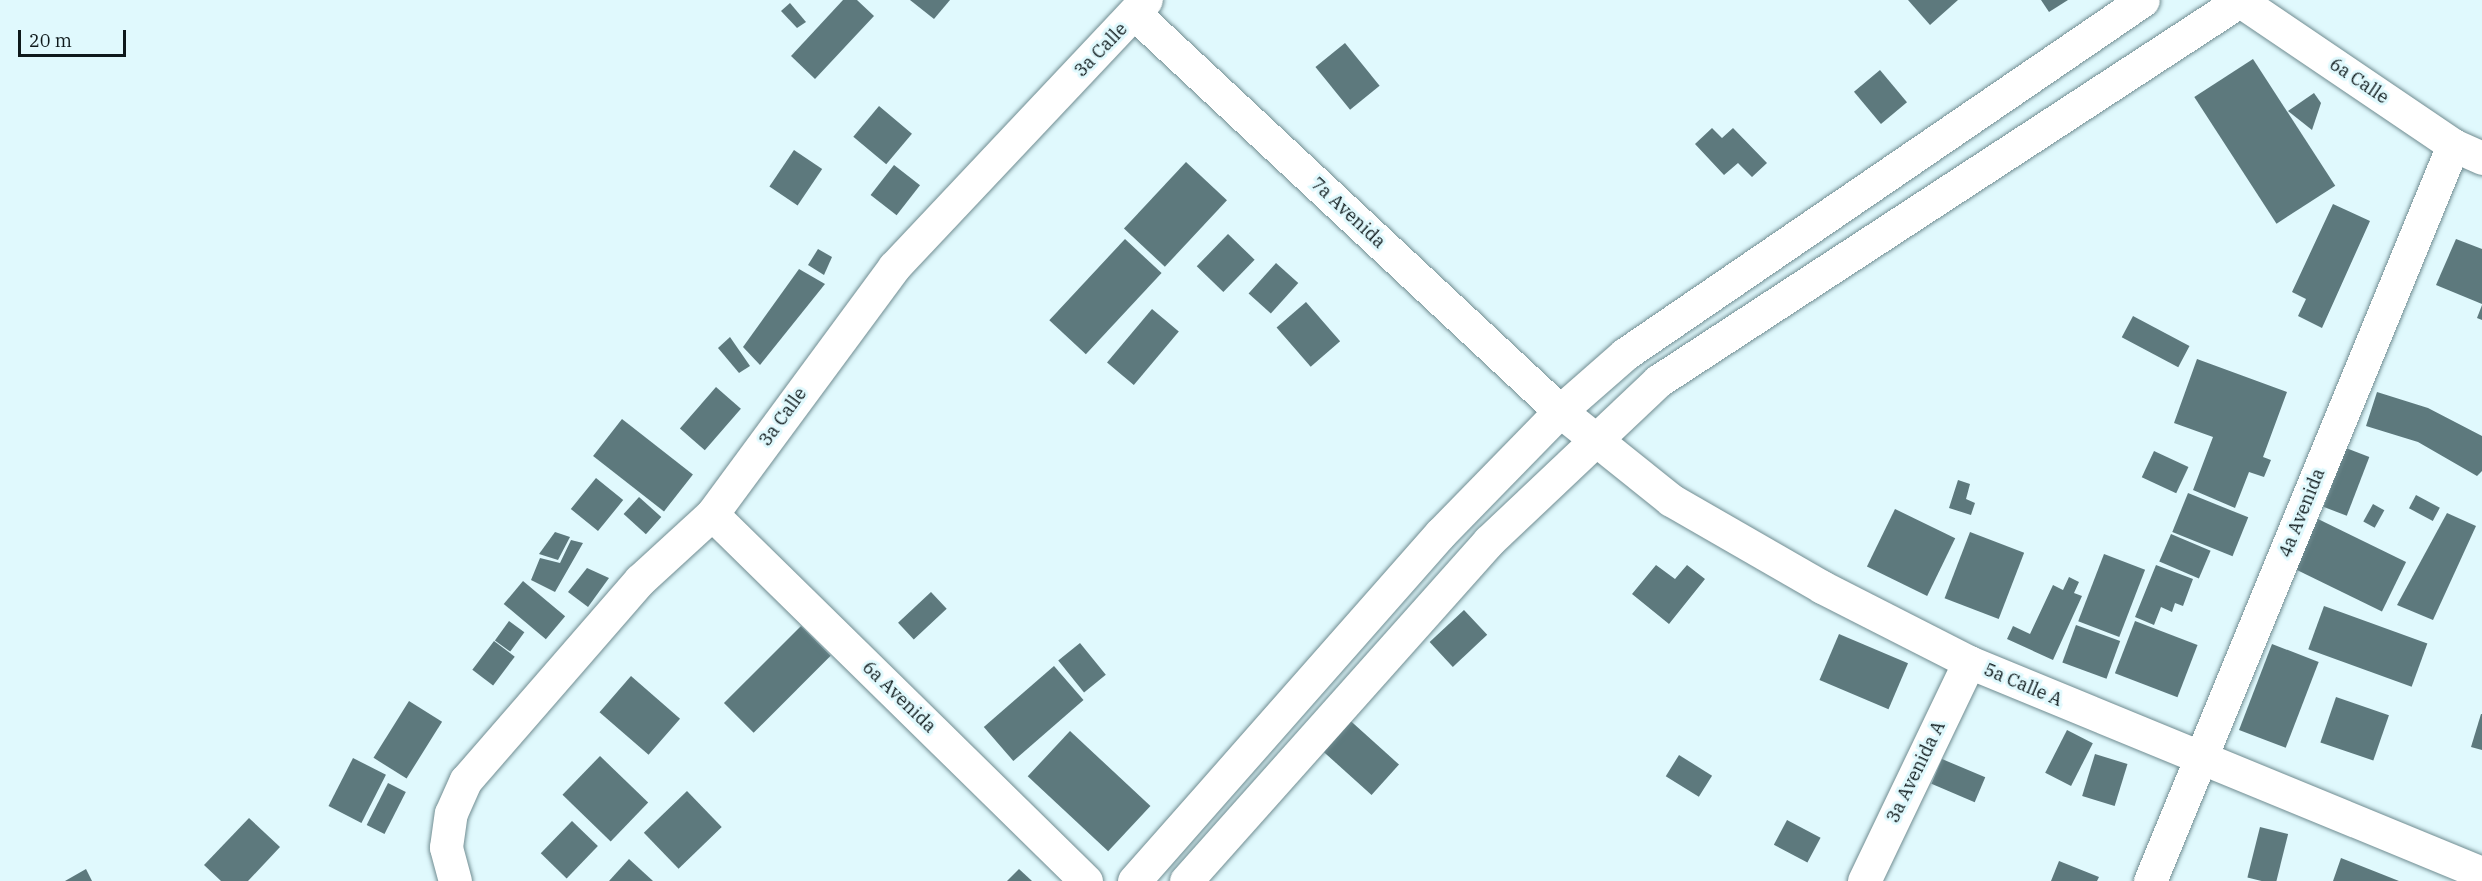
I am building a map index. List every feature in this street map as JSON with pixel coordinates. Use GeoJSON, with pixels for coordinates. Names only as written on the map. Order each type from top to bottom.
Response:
{"type":"FeatureCollection","features":[{"type":"Feature","properties":{"kind":"street"},"geometry":{"type":"LineString","coordinates":[[1186,881],[1489,541],[1594,438],[1658,381],[2240,0]]}},
{"type":"Feature","properties":{"kind":"street","name":"6a Calle"},"geometry":{"type":"LineString","coordinates":[[2240,0],[2468,151]]}},
{"type":"Feature","properties":{"kind":"street"},"geometry":{"type":"LineString","coordinates":[[1134,881],[1442,533],[1560,411],[1625,354],[2075,47],[2131,4]]}},
{"type":"Feature","properties":{"kind":"street","name":"7a Avenida"},"geometry":{"type":"LineString","coordinates":[[1140,7],[1560,411],[1594,438]]}},
{"type":"Feature","properties":{"kind":"street","name":"3a Calle"},"geometry":{"type":"LineString","coordinates":[[455,881],[446,847],[451,813],[466,780],[640,580],[712,514],[894,267],[1140,7]]}},
{"type":"Feature","properties":{"kind":"street"},"geometry":{"type":"LineString","coordinates":[[2075,47],[2106,89]]}},
{"type":"Feature","properties":{"kind":"street","name":"4a Avenida"},"geometry":{"type":"LineString","coordinates":[[2150,881],[2201,759],[2468,151]]}},
{"type":"Feature","properties":{"kind":"street","name":"5a Calle A"},"geometry":{"type":"LineString","coordinates":[[1594,438],[1671,500],[1822,587],[1969,663],[2201,759],[2426,868],[2482,873]]}},
{"type":"Feature","properties":{"kind":"street","name":"6a Avenida"},"geometry":{"type":"LineString","coordinates":[[712,514],[1086,881]]}},
{"type":"Feature","properties":{"kind":"street","name":"3a Avenida A"},"geometry":{"type":"LineString","coordinates":[[1864,881],[1969,663]]}},
{"type":"Feature","properties":{"kind":"building"},"geometry":{"type":"Polygon","coordinates":[[[843,0],[857,0],[874,16],[815,79],[791,56],[843,0]]]}},
{"type":"Feature","properties":{"kind":"building"},"geometry":{"type":"Polygon","coordinates":[[[910,0],[950,0],[934,19],[910,0]]]}},
{"type":"Feature","properties":{"kind":"building"},"geometry":{"type":"Polygon","coordinates":[[[1908,0],[1958,0],[1930,25],[1908,0]]]}},
{"type":"Feature","properties":{"kind":"building"},"geometry":{"type":"Polygon","coordinates":[[[2041,0],[2068,0],[2049,12],[2041,0]]]}},
{"type":"Feature","properties":{"kind":"building"},"geometry":{"type":"Polygon","coordinates":[[[790,3],[806,22],[797,28],[781,11],[790,3]]]}},
{"type":"Feature","properties":{"kind":"building"},"geometry":{"type":"Polygon","coordinates":[[[1345,43],[1380,86],[1350,110],[1315,67],[1345,43]]]}},
{"type":"Feature","properties":{"kind":"building"},"geometry":{"type":"Polygon","coordinates":[[[2253,59],[2335,186],[2277,224],[2194,97],[2253,59]]]}},
{"type":"Feature","properties":{"kind":"building"},"geometry":{"type":"Polygon","coordinates":[[[1880,70],[1907,102],[1881,124],[1854,92],[1880,70]]]}},
{"type":"Feature","properties":{"kind":"building"},"geometry":{"type":"Polygon","coordinates":[[[2314,93],[2321,103],[2312,130],[2288,111],[2314,93]]]}},
{"type":"Feature","properties":{"kind":"building"},"geometry":{"type":"Polygon","coordinates":[[[879,106],[912,134],[886,164],[853,137],[879,106]]]}},
{"type":"Feature","properties":{"kind":"building"},"geometry":{"type":"Polygon","coordinates":[[[1712,128],[1722,138],[1733,128],[1767,163],[1752,177],[1738,163],[1724,175],[1695,144],[1712,128]]]}},
{"type":"Feature","properties":{"kind":"building"},"geometry":{"type":"Polygon","coordinates":[[[794,150],[822,169],[798,205],[769,186],[794,150]]]}},
{"type":"Feature","properties":{"kind":"building"},"geometry":{"type":"Polygon","coordinates":[[[1186,162],[1227,200],[1165,267],[1124,229],[1186,162]]]}},
{"type":"Feature","properties":{"kind":"building"},"geometry":{"type":"Polygon","coordinates":[[[894,165],[920,185],[897,215],[871,195],[894,165]]]}},
{"type":"Feature","properties":{"kind":"building"},"geometry":{"type":"Polygon","coordinates":[[[2333,204],[2370,221],[2322,328],[2298,316],[2306,299],[2292,292],[2333,204]]]}},
{"type":"Feature","properties":{"kind":"building"},"geometry":{"type":"Polygon","coordinates":[[[1228,234],[1255,260],[1223,292],[1197,266],[1228,234]]]}},
{"type":"Feature","properties":{"kind":"building"},"geometry":{"type":"Polygon","coordinates":[[[1125,239],[1162,273],[1086,354],[1049,320],[1125,239]]]}},
{"type":"Feature","properties":{"kind":"building"},"geometry":{"type":"Polygon","coordinates":[[[2456,239],[2482,249],[2482,304],[2436,285],[2456,239]]]}},
{"type":"Feature","properties":{"kind":"building"},"geometry":{"type":"Polygon","coordinates":[[[818,249],[832,257],[824,275],[808,265],[818,249]]]}},
{"type":"Feature","properties":{"kind":"building"},"geometry":{"type":"Polygon","coordinates":[[[1276,263],[1298,283],[1271,314],[1249,293],[1276,263]]]}},
{"type":"Feature","properties":{"kind":"building"},"geometry":{"type":"Polygon","coordinates":[[[799,269],[825,284],[760,365],[743,347],[799,269]]]}},
{"type":"Feature","properties":{"kind":"building"},"geometry":{"type":"Polygon","coordinates":[[[1306,302],[1340,341],[1311,367],[1277,328],[1306,302]]]}},
{"type":"Feature","properties":{"kind":"building"},"geometry":{"type":"Polygon","coordinates":[[[2482,305],[2482,320],[2477,318],[2482,305]]]}},
{"type":"Feature","properties":{"kind":"building"},"geometry":{"type":"Polygon","coordinates":[[[1152,309],[1179,331],[1134,385],[1107,363],[1152,309]]]}},
{"type":"Feature","properties":{"kind":"building"},"geometry":{"type":"Polygon","coordinates":[[[2133,316],[2190,346],[2178,367],[2122,337],[2133,316]]]}},
{"type":"Feature","properties":{"kind":"building"},"geometry":{"type":"Polygon","coordinates":[[[730,337],[750,366],[739,373],[718,348],[730,337]]]}},
{"type":"Feature","properties":{"kind":"building"},"geometry":{"type":"Polygon","coordinates":[[[2197,359],[2287,392],[2263,457],[2271,460],[2264,477],[2249,472],[2235,508],[2193,490],[2213,437],[2174,423],[2197,359]]]}},
{"type":"Feature","properties":{"kind":"building"},"geometry":{"type":"Polygon","coordinates":[[[716,387],[741,409],[705,450],[680,429],[716,387]]]}},
{"type":"Feature","properties":{"kind":"building"},"geometry":{"type":"Polygon","coordinates":[[[2377,392],[2428,408],[2482,436],[2482,471],[2477,476],[2418,442],[2366,426],[2377,392]]]}},
{"type":"Feature","properties":{"kind":"building"},"geometry":{"type":"Polygon","coordinates":[[[622,419],[693,474],[664,511],[593,456],[622,419]]]}},
{"type":"Feature","properties":{"kind":"building"},"geometry":{"type":"Polygon","coordinates":[[[2346,448],[2369,457],[2347,516],[2323,507],[2346,448]]]}},
{"type":"Feature","properties":{"kind":"building"},"geometry":{"type":"Polygon","coordinates":[[[2154,451],[2188,467],[2176,493],[2142,477],[2154,451]]]}},
{"type":"Feature","properties":{"kind":"building"},"geometry":{"type":"Polygon","coordinates":[[[596,478],[623,500],[598,531],[571,509],[596,478]]]}},
{"type":"Feature","properties":{"kind":"building"},"geometry":{"type":"Polygon","coordinates":[[[1958,480],[1970,484],[1966,499],[1975,503],[1971,515],[1949,508],[1958,480]]]}},
{"type":"Feature","properties":{"kind":"building"},"geometry":{"type":"Polygon","coordinates":[[[2188,493],[2248,517],[2233,556],[2172,532],[2188,493]]]}},
{"type":"Feature","properties":{"kind":"building"},"geometry":{"type":"Polygon","coordinates":[[[2416,495],[2440,508],[2433,521],[2409,508],[2416,495]]]}},
{"type":"Feature","properties":{"kind":"building"},"geometry":{"type":"Polygon","coordinates":[[[639,497],[661,517],[646,534],[624,514],[639,497]]]}},
{"type":"Feature","properties":{"kind":"building"},"geometry":{"type":"Polygon","coordinates":[[[2373,504],[2384,510],[2375,528],[2363,521],[2373,504]]]}},
{"type":"Feature","properties":{"kind":"building"},"geometry":{"type":"Polygon","coordinates":[[[1895,509],[1955,538],[1927,596],[1867,567],[1895,509]]]}},
{"type":"Feature","properties":{"kind":"building"},"geometry":{"type":"Polygon","coordinates":[[[2447,513],[2476,526],[2433,620],[2397,605],[2447,513]]]}},
{"type":"Feature","properties":{"kind":"building"},"geometry":{"type":"Polygon","coordinates":[[[2318,519],[2406,562],[2382,611],[2294,568],[2318,519]]]}},
{"type":"Feature","properties":{"kind":"building"},"geometry":{"type":"Polygon","coordinates":[[[555,532],[570,537],[558,560],[539,554],[555,532]]]}},
{"type":"Feature","properties":{"kind":"building"},"geometry":{"type":"Polygon","coordinates":[[[1970,532],[2024,553],[1999,619],[1945,598],[1970,532]]]}},
{"type":"Feature","properties":{"kind":"building"},"geometry":{"type":"Polygon","coordinates":[[[2171,534],[2211,551],[2199,578],[2159,562],[2171,534]]]}},
{"type":"Feature","properties":{"kind":"building"},"geometry":{"type":"Polygon","coordinates":[[[571,540],[583,543],[555,592],[531,580],[540,558],[560,563],[571,540]]]}},
{"type":"Feature","properties":{"kind":"building"},"geometry":{"type":"Polygon","coordinates":[[[2104,554],[2145,570],[2119,637],[2078,621],[2104,554]]]}},
{"type":"Feature","properties":{"kind":"building"},"geometry":{"type":"Polygon","coordinates":[[[1656,565],[1675,579],[1687,565],[1705,579],[1669,624],[1632,594],[1656,565]]]}},
{"type":"Feature","properties":{"kind":"building"},"geometry":{"type":"Polygon","coordinates":[[[2156,565],[2193,579],[2183,606],[2175,603],[2172,612],[2161,607],[2154,625],[2135,617],[2156,565]]]}},
{"type":"Feature","properties":{"kind":"building"},"geometry":{"type":"Polygon","coordinates":[[[587,568],[609,578],[588,607],[568,592],[587,568]]]}},
{"type":"Feature","properties":{"kind":"building"},"geometry":{"type":"Polygon","coordinates":[[[2069,577],[2079,582],[2074,593],[2082,596],[2053,660],[2007,639],[2013,626],[2030,634],[2053,585],[2063,590],[2069,577]]]}},
{"type":"Feature","properties":{"kind":"building"},"geometry":{"type":"Polygon","coordinates":[[[523,581],[565,616],[546,639],[504,604],[523,581]]]}},
{"type":"Feature","properties":{"kind":"building"},"geometry":{"type":"Polygon","coordinates":[[[931,592],[947,609],[914,640],[898,623],[931,592]]]}},
{"type":"Feature","properties":{"kind":"building"},"geometry":{"type":"Polygon","coordinates":[[[2324,606],[2427,644],[2412,687],[2308,649],[2324,606]]]}},
{"type":"Feature","properties":{"kind":"building"},"geometry":{"type":"Polygon","coordinates":[[[1464,610],[1487,635],[1453,667],[1430,642],[1464,610]]]}},
{"type":"Feature","properties":{"kind":"building"},"geometry":{"type":"Polygon","coordinates":[[[509,621],[524,632],[510,652],[495,640],[509,621]]]}},
{"type":"Feature","properties":{"kind":"building"},"geometry":{"type":"Polygon","coordinates":[[[2135,621],[2198,645],[2177,697],[2115,673],[2135,621]]]}},
{"type":"Feature","properties":{"kind":"building"},"geometry":{"type":"Polygon","coordinates":[[[2076,625],[2120,641],[2106,679],[2062,663],[2076,625]]]}},
{"type":"Feature","properties":{"kind":"building"},"geometry":{"type":"Polygon","coordinates":[[[801,626],[831,656],[754,733],[724,703],[801,626]]]}},
{"type":"Feature","properties":{"kind":"building"},"geometry":{"type":"Polygon","coordinates":[[[1839,634],[1908,663],[1889,709],[1819,680],[1839,634]]]}},
{"type":"Feature","properties":{"kind":"building"},"geometry":{"type":"Polygon","coordinates":[[[494,641],[515,657],[493,685],[472,670],[494,641]]]}},
{"type":"Feature","properties":{"kind":"building"},"geometry":{"type":"Polygon","coordinates":[[[1080,643],[1106,675],[1084,692],[1058,661],[1080,643]]]}},
{"type":"Feature","properties":{"kind":"building"},"geometry":{"type":"Polygon","coordinates":[[[2272,644],[2319,662],[2286,748],[2239,730],[2272,644]]]}},
{"type":"Feature","properties":{"kind":"building"},"geometry":{"type":"Polygon","coordinates":[[[1054,666],[1084,700],[1013,761],[984,727],[1054,666]]]}},
{"type":"Feature","properties":{"kind":"building"},"geometry":{"type":"Polygon","coordinates":[[[631,676],[680,719],[649,755],[600,712],[631,676]]]}},
{"type":"Feature","properties":{"kind":"building"},"geometry":{"type":"Polygon","coordinates":[[[2336,697],[2389,715],[2373,761],[2320,742],[2336,697]]]}},
{"type":"Feature","properties":{"kind":"building"},"geometry":{"type":"Polygon","coordinates":[[[409,701],[442,722],[407,778],[373,758],[409,701]]]}},
{"type":"Feature","properties":{"kind":"building"},"geometry":{"type":"Polygon","coordinates":[[[2482,714],[2482,750],[2471,747],[2482,714]]]}},
{"type":"Feature","properties":{"kind":"building"},"geometry":{"type":"Polygon","coordinates":[[[1344,715],[1399,765],[1372,795],[1317,745],[1344,715]]]}},
{"type":"Feature","properties":{"kind":"building"},"geometry":{"type":"Polygon","coordinates":[[[2067,730],[2093,743],[2071,786],[2045,773],[2067,730]]]}},
{"type":"Feature","properties":{"kind":"building"},"geometry":{"type":"Polygon","coordinates":[[[1070,731],[1150,806],[1108,851],[1028,776],[1070,731]]]}},
{"type":"Feature","properties":{"kind":"building"},"geometry":{"type":"Polygon","coordinates":[[[2095,754],[2128,764],[2115,806],[2082,796],[2095,754]]]}},
{"type":"Feature","properties":{"kind":"building"},"geometry":{"type":"Polygon","coordinates":[[[1679,755],[1712,776],[1699,797],[1666,776],[1679,755]]]}},
{"type":"Feature","properties":{"kind":"building"},"geometry":{"type":"Polygon","coordinates":[[[600,756],[648,803],[611,841],[562,795],[600,756]]]}},
{"type":"Feature","properties":{"kind":"building"},"geometry":{"type":"Polygon","coordinates":[[[353,758],[386,775],[361,823],[328,806],[353,758]]]}},
{"type":"Feature","properties":{"kind":"building"},"geometry":{"type":"Polygon","coordinates":[[[1942,759],[1985,777],[1975,802],[1931,784],[1942,759]]]}},
{"type":"Feature","properties":{"kind":"building"},"geometry":{"type":"Polygon","coordinates":[[[388,783],[406,792],[384,834],[367,825],[388,783]]]}},
{"type":"Feature","properties":{"kind":"building"},"geometry":{"type":"Polygon","coordinates":[[[687,791],[722,827],[679,869],[644,833],[687,791]]]}},
{"type":"Feature","properties":{"kind":"building"},"geometry":{"type":"Polygon","coordinates":[[[249,818],[280,847],[248,881],[221,881],[204,865],[249,818]]]}},
{"type":"Feature","properties":{"kind":"building"},"geometry":{"type":"Polygon","coordinates":[[[1787,820],[1821,838],[1807,863],[1774,845],[1787,820]]]}},
{"type":"Feature","properties":{"kind":"building"},"geometry":{"type":"Polygon","coordinates":[[[572,821],[598,846],[567,878],[541,853],[572,821]]]}},
{"type":"Feature","properties":{"kind":"building"},"geometry":{"type":"Polygon","coordinates":[[[2260,827],[2288,834],[2276,881],[2247,877],[2260,827]]]}},
{"type":"Feature","properties":{"kind":"building"},"geometry":{"type":"Polygon","coordinates":[[[2341,858],[2399,881],[2333,881],[2341,858]]]}},
{"type":"Feature","properties":{"kind":"building"},"geometry":{"type":"Polygon","coordinates":[[[629,859],[653,881],[609,881],[629,859]]]}},
{"type":"Feature","properties":{"kind":"building"},"geometry":{"type":"Polygon","coordinates":[[[2059,861],[2099,877],[2097,881],[2051,881],[2059,861]]]}},
{"type":"Feature","properties":{"kind":"building"},"geometry":{"type":"Polygon","coordinates":[[[86,869],[92,881],[65,881],[86,869]]]}},
{"type":"Feature","properties":{"kind":"building"},"geometry":{"type":"Polygon","coordinates":[[[1019,869],[1032,881],[1007,881],[1019,869]]]}}]}
